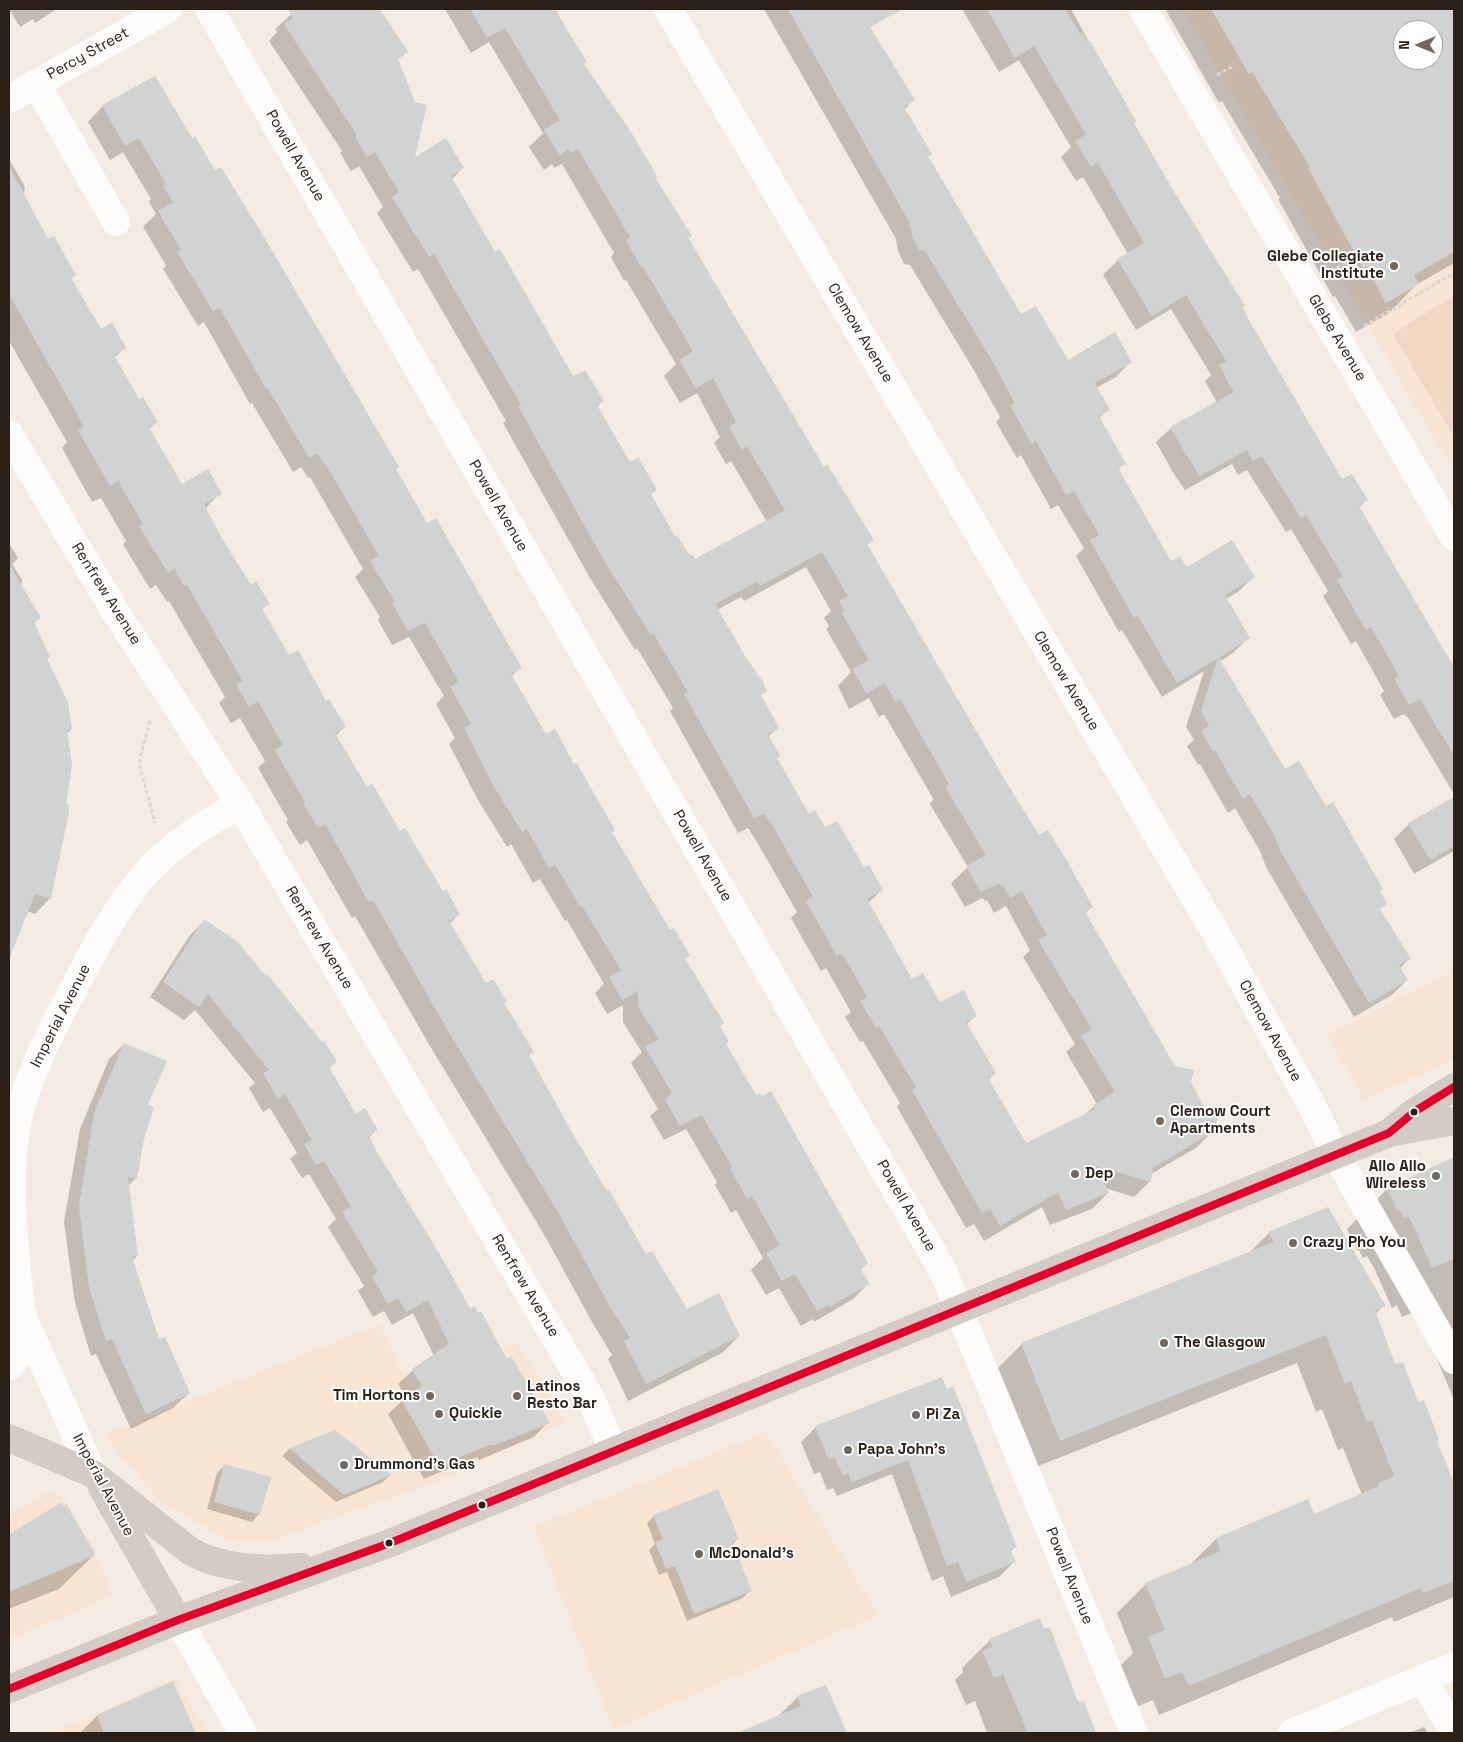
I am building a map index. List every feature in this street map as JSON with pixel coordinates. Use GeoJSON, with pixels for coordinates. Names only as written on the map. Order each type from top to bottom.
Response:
{"type":"FeatureCollection","features":[{"type":"Feature","properties":{"kind":"main road"},"geometry":{"type":"LineString","coordinates":[[1389,1133],[1414,1112],[1454,1087]]}},
{"type":"Feature","properties":{"kind":"main road"},"geometry":{"type":"LineString","coordinates":[[9,1689],[178,1620],[390,1543],[1389,1133],[1454,1121]]}},
{"type":"Feature","properties":{"kind":"main road"},"geometry":{"type":"LineString","coordinates":[[9,1438],[94,1474],[190,1551],[202,1558],[232,1566],[253,1568],[287,1568],[330,1564]]}},
{"type":"Feature","properties":{"kind":"main road","name":"Imperial Avenue"},"geometry":{"type":"LineString","coordinates":[[94,1474],[178,1620]]}},
{"type":"Feature","properties":{"kind":"street","name":"Percy Street"},"geometry":{"type":"LineString","coordinates":[[9,99],[168,9]]}},
{"type":"Feature","properties":{"kind":"street","name":"Powell Avenue"},"geometry":{"type":"LineString","coordinates":[[209,9],[942,1269],[1134,1733]]}},
{"type":"Feature","properties":{"kind":"street","name":"Clemow Avenue"},"geometry":{"type":"LineString","coordinates":[[668,9],[1217,935],[1311,1104],[1336,1155],[1454,1360]]}},
{"type":"Feature","properties":{"kind":"street","name":"Glebe Avenue"},"geometry":{"type":"LineString","coordinates":[[1143,9],[1454,537]]}},
{"type":"Feature","properties":{"kind":"street"},"geometry":{"type":"LineString","coordinates":[[36,83],[116,222]]}},
{"type":"Feature","properties":{"kind":"street","name":"Renfrew Avenue"},"geometry":{"type":"LineString","coordinates":[[9,434],[115,611],[240,804],[580,1379],[614,1451]]}},
{"type":"Feature","properties":{"kind":"street","name":"Imperial Avenue"},"geometry":{"type":"LineString","coordinates":[[9,1367],[19,1354],[24,1320],[10,1211],[11,1183],[16,1134],[37,1059],[110,924],[146,874],[193,833],[240,804]]}},
{"type":"Feature","properties":{"kind":"street","name":"Imperial Avenue"},"geometry":{"type":"LineString","coordinates":[[24,1320],[94,1474]]}},
{"type":"Feature","properties":{"kind":"street"},"geometry":{"type":"LineString","coordinates":[[178,1620],[243,1733]]}},
{"type":"Feature","properties":{"kind":"street"},"geometry":{"type":"LineString","coordinates":[[1292,1733],[1454,1666]]}},
{"type":"Feature","properties":{"kind":"street"},"geometry":{"type":"LineString","coordinates":[[1423,1680],[1454,1732]]}},
{"type":"Feature","properties":{"kind":"path"},"geometry":{"type":"LineString","coordinates":[[1211,79],[1234,66]]}},
{"type":"Feature","properties":{"kind":"path"},"geometry":{"type":"LineString","coordinates":[[1327,273],[1350,260]]}},
{"type":"Feature","properties":{"kind":"path"},"geometry":{"type":"LineString","coordinates":[[1338,340],[1454,273]]}},
{"type":"Feature","properties":{"kind":"path"},"geometry":{"type":"LineString","coordinates":[[153,713],[139,763],[155,825]]}},
{"type":"Feature","properties":{"kind":"shaded area","name":"Glebe Collegiate Institute"},"geometry":{"type":"Polygon","coordinates":[[[1182,9],[1454,9],[1454,472],[1182,9]]]}},
{"type":"Feature","properties":{"kind":"shaded area"},"geometry":{"type":"Polygon","coordinates":[[[1454,295],[1454,437],[1393,334],[1454,295]]]}},
{"type":"Feature","properties":{"kind":"shaded area"},"geometry":{"type":"Polygon","coordinates":[[[1454,959],[1454,1059],[1364,1100],[1327,1035],[1448,974],[1454,959]]]}},
{"type":"Feature","properties":{"kind":"shaded area"},"geometry":{"type":"Polygon","coordinates":[[[379,1324],[408,1385],[517,1342],[564,1422],[433,1483],[271,1540],[232,1542],[159,1501],[104,1435],[379,1324]]]}},
{"type":"Feature","properties":{"kind":"shaded area"},"geometry":{"type":"Polygon","coordinates":[[[766,1432],[879,1615],[613,1729],[534,1527],[766,1432]]]}},
{"type":"Feature","properties":{"kind":"shaded area"},"geometry":{"type":"Polygon","coordinates":[[[52,1490],[65,1499],[96,1550],[96,1557],[113,1596],[9,1639],[9,1513],[52,1490]]]}},
{"type":"Feature","properties":{"kind":"shaded area"},"geometry":{"type":"Polygon","coordinates":[[[175,1679],[208,1733],[52,1733],[175,1679]]]}},
{"type":"Feature","properties":{"kind":"building"},"geometry":{"type":"Polygon","coordinates":[[[288,9],[380,9],[408,52],[398,59],[415,102],[427,105],[415,157],[446,138],[464,168],[451,176],[495,252],[500,249],[573,376],[585,370],[604,401],[597,405],[630,462],[638,457],[657,490],[651,494],[675,536],[677,535],[690,556],[692,554],[695,559],[785,510],[747,446],[742,450],[729,427],[736,422],[713,378],[696,388],[679,360],[693,351],[642,265],[640,266],[626,240],[630,237],[578,149],[570,153],[568,149],[560,155],[544,130],[560,120],[505,28],[487,38],[470,9],[554,9],[587,62],[584,64],[631,132],[657,176],[656,179],[692,236],[688,238],[824,467],[827,464],[874,540],[867,544],[1005,780],[1039,835],[1048,830],[1067,861],[1093,907],[1085,912],[1175,1066],[1194,1070],[1191,1082],[1205,1108],[1220,1112],[1213,1132],[1153,1168],[1151,1182],[1096,1166],[1109,1193],[1066,1210],[1058,1192],[1000,1226],[990,1209],[982,1213],[912,1090],[916,1087],[879,1026],[876,1028],[860,1001],[867,997],[842,953],[837,956],[806,901],[813,897],[773,826],[764,813],[754,818],[684,694],[688,692],[653,633],[651,635],[605,562],[518,406],[521,405],[434,254],[429,257],[392,197],[399,192],[375,152],[367,157],[355,137],[357,135],[284,24],[293,18],[288,9]],[[822,552],[760,586],[757,582],[715,604],[745,656],[763,682],[767,691],[761,695],[779,728],[768,734],[780,756],[777,758],[809,814],[815,810],[825,827],[837,821],[864,867],[869,865],[883,890],[867,899],[912,979],[923,973],[940,1002],[964,990],[977,1016],[966,1022],[996,1073],[988,1078],[1026,1143],[1095,1109],[1093,1105],[1115,1092],[1081,1036],[1092,1029],[1038,940],[1047,935],[1022,891],[1010,898],[1003,885],[1001,886],[999,883],[981,892],[966,866],[986,855],[947,790],[946,786],[949,784],[900,699],[895,702],[885,683],[866,694],[853,669],[869,660],[841,612],[845,611],[839,601],[848,596],[822,552]]]}},
{"type":"Feature","properties":{"kind":"building"},"geometry":{"type":"Polygon","coordinates":[[[788,9],[903,9],[870,27],[915,100],[904,107],[932,154],[928,156],[1021,314],[1036,306],[1068,360],[1115,332],[1132,362],[1095,383],[1110,410],[1099,416],[1126,464],[1118,468],[1171,561],[1180,556],[1187,567],[1232,540],[1255,577],[1225,595],[1250,638],[1219,658],[1285,769],[1299,761],[1326,806],[1333,802],[1383,889],[1380,891],[1387,904],[1380,909],[1411,959],[1399,965],[1408,980],[1369,1003],[1281,852],[1274,835],[1250,794],[1243,799],[1215,750],[1213,751],[1201,731],[1209,726],[1201,711],[1218,658],[1177,683],[1138,616],[1134,618],[1090,540],[1099,535],[1074,491],[1066,495],[1036,441],[1032,444],[1010,406],[1015,403],[990,357],[925,251],[919,250],[912,236],[910,223],[788,9]]]}},
{"type":"Feature","properties":{"kind":"building"},"geometry":{"type":"Polygon","coordinates":[[[987,9],[1065,9],[1080,34],[1082,32],[1088,42],[1090,41],[1136,121],[1134,123],[1245,306],[1243,308],[1250,322],[1342,479],[1352,474],[1368,500],[1359,506],[1454,667],[1454,755],[1420,699],[1409,705],[1394,679],[1399,676],[1371,627],[1366,630],[1337,580],[1343,577],[1306,515],[1301,518],[1262,456],[1253,461],[1247,450],[1200,476],[1187,456],[1170,427],[1234,392],[1219,365],[1226,361],[1186,295],[1152,316],[1117,259],[1144,243],[1098,163],[1091,167],[1075,141],[1086,134],[1034,46],[1015,58],[987,9]]]}},
{"type":"Feature","properties":{"kind":"building","name":"Glebe Collegiate Institute"},"geometry":{"type":"Polygon","coordinates":[[[1211,9],[1454,9],[1454,252],[1414,275],[1419,284],[1386,303],[1366,266],[1363,268],[1308,168],[1310,167],[1252,72],[1249,74],[1211,9]]]}},
{"type":"Feature","properties":{"kind":"building"},"geometry":{"type":"Polygon","coordinates":[[[155,76],[192,138],[195,136],[215,170],[221,167],[267,242],[399,467],[396,469],[427,523],[436,518],[522,668],[511,674],[546,734],[555,729],[574,764],[576,762],[615,830],[612,832],[670,930],[674,928],[690,956],[685,958],[724,1023],[720,1026],[729,1042],[726,1044],[756,1095],[760,1093],[762,1096],[771,1091],[868,1263],[860,1268],[870,1284],[829,1307],[828,1305],[817,1311],[795,1274],[782,1281],[766,1253],[780,1245],[752,1196],[747,1199],[730,1168],[732,1167],[702,1115],[680,1126],[665,1100],[672,1093],[645,1047],[659,1039],[638,1007],[638,991],[622,1000],[609,977],[621,970],[555,865],[549,868],[527,829],[522,832],[493,785],[464,728],[471,724],[450,687],[459,682],[425,623],[408,631],[392,603],[395,602],[370,561],[379,556],[325,463],[317,453],[309,458],[268,388],[266,389],[220,308],[213,311],[177,252],[181,250],[158,211],[173,202],[163,186],[166,184],[139,138],[125,146],[102,105],[155,76]]]}},
{"type":"Feature","properties":{"kind":"building"},"geometry":{"type":"Polygon","coordinates":[[[9,166],[48,239],[54,236],[76,275],[71,278],[101,329],[112,322],[126,348],[114,355],[139,399],[143,397],[158,422],[149,427],[182,484],[208,469],[222,494],[204,504],[220,535],[251,585],[256,581],[270,604],[262,609],[289,655],[298,650],[326,701],[329,699],[346,727],[335,733],[367,787],[372,783],[400,831],[405,828],[443,891],[446,889],[460,914],[449,921],[486,983],[493,979],[507,1002],[504,1003],[534,1052],[529,1055],[570,1129],[607,1191],[609,1190],[646,1254],[652,1251],[687,1309],[719,1293],[740,1336],[646,1384],[624,1341],[630,1338],[609,1305],[559,1214],[447,1029],[373,900],[369,902],[325,824],[318,828],[303,803],[305,802],[275,750],[283,745],[258,701],[249,707],[236,684],[243,681],[187,585],[184,586],[174,569],[168,573],[139,526],[143,524],[118,481],[110,486],[78,430],[84,426],[9,294],[9,166]]]}},
{"type":"Feature","properties":{"kind":"building"},"geometry":{"type":"Polygon","coordinates":[[[9,564],[41,618],[34,622],[50,657],[47,659],[68,702],[72,730],[67,731],[72,765],[66,804],[69,805],[69,812],[51,899],[35,894],[10,957],[9,564]]]}},
{"type":"Feature","properties":{"kind":"building"},"geometry":{"type":"Polygon","coordinates":[[[1454,797],[1454,846],[1430,860],[1408,823],[1454,797]]]}},
{"type":"Feature","properties":{"kind":"building"},"geometry":{"type":"Polygon","coordinates":[[[204,919],[238,942],[266,976],[268,975],[322,1042],[324,1041],[337,1062],[329,1067],[356,1114],[365,1108],[378,1130],[369,1136],[377,1152],[439,1253],[470,1308],[475,1306],[478,1313],[481,1311],[507,1359],[511,1356],[550,1423],[439,1466],[401,1399],[422,1386],[412,1369],[449,1344],[428,1300],[406,1312],[398,1298],[388,1304],[372,1276],[378,1272],[342,1212],[351,1206],[324,1161],[316,1165],[304,1144],[312,1140],[285,1094],[278,1099],[263,1073],[269,1070],[208,994],[199,1007],[163,982],[204,919]]]}},
{"type":"Feature","properties":{"kind":"building"},"geometry":{"type":"Polygon","coordinates":[[[124,1043],[167,1061],[148,1105],[154,1107],[144,1139],[137,1179],[128,1177],[138,1256],[132,1257],[159,1339],[165,1337],[190,1393],[146,1414],[112,1339],[106,1341],[89,1288],[79,1206],[94,1113],[124,1043]]]}},
{"type":"Feature","properties":{"kind":"building"},"geometry":{"type":"Polygon","coordinates":[[[1454,1157],[1454,1259],[1432,1268],[1408,1216],[1404,1218],[1400,1210],[1397,1211],[1387,1188],[1454,1157]]]}},
{"type":"Feature","properties":{"kind":"building"},"geometry":{"type":"Polygon","coordinates":[[[1328,1207],[1386,1306],[1375,1310],[1395,1364],[1403,1362],[1418,1402],[1424,1400],[1439,1440],[1437,1441],[1454,1483],[1454,1581],[1423,1593],[1421,1588],[1189,1686],[1182,1672],[1165,1679],[1148,1637],[1165,1630],[1145,1583],[1221,1551],[1216,1538],[1308,1499],[1314,1514],[1379,1486],[1378,1483],[1394,1476],[1372,1420],[1367,1422],[1351,1381],[1345,1384],[1326,1335],[1060,1441],[1021,1343],[1274,1242],[1268,1232],[1328,1207]]]}},
{"type":"Feature","properties":{"kind":"building"},"geometry":{"type":"Polygon","coordinates":[[[942,1377],[947,1389],[953,1386],[1017,1547],[1010,1550],[1016,1562],[966,1582],[958,1562],[947,1566],[908,1460],[852,1482],[848,1473],[843,1476],[835,1457],[829,1460],[815,1426],[942,1377]]]}},
{"type":"Feature","properties":{"kind":"building","name":"Drummond's Gas"},"geometry":{"type":"Polygon","coordinates":[[[335,1430],[392,1475],[344,1495],[289,1448],[335,1430]]]}},
{"type":"Feature","properties":{"kind":"building"},"geometry":{"type":"Polygon","coordinates":[[[224,1464],[271,1477],[260,1515],[214,1502],[224,1464]]]}},
{"type":"Feature","properties":{"kind":"building","name":"McDonald's"},"geometry":{"type":"Polygon","coordinates":[[[718,1489],[739,1539],[732,1542],[752,1591],[694,1614],[675,1566],[666,1569],[655,1542],[663,1539],[653,1515],[718,1489]]]}},
{"type":"Feature","properties":{"kind":"building"},"geometry":{"type":"Polygon","coordinates":[[[62,1502],[64,1506],[66,1504],[94,1552],[94,1556],[9,1592],[9,1534],[62,1502]]]}},
{"type":"Feature","properties":{"kind":"building"},"geometry":{"type":"Polygon","coordinates":[[[1040,1618],[1044,1629],[1050,1627],[1078,1702],[1084,1701],[1096,1733],[1028,1733],[1003,1674],[994,1678],[982,1651],[992,1647],[989,1639],[1040,1618]]]}},
{"type":"Feature","properties":{"kind":"building"},"geometry":{"type":"Polygon","coordinates":[[[173,1681],[196,1733],[104,1733],[97,1715],[173,1681]]]}},
{"type":"Feature","properties":{"kind":"building"},"geometry":{"type":"Polygon","coordinates":[[[826,1685],[847,1733],[737,1733],[801,1706],[797,1696],[826,1685]]]}},
{"type":"Feature","properties":{"kind":"transit line"},"geometry":{"type":"LineString","coordinates":[[9,1689],[178,1620],[390,1543],[1389,1133],[1414,1112],[1454,1087]]}},
{"type":"Feature","properties":{"kind":"place","name":"Glebe Collegiate Institute"},"geometry":{"type":"Point","coordinates":[1394,266]}},
{"type":"Feature","properties":{"kind":"place","name":"Clemow Court Apartments"},"geometry":{"type":"Point","coordinates":[1160,1121]}},
{"type":"Feature","properties":{"kind":"place","name":"Dep"},"geometry":{"type":"Point","coordinates":[1075,1174]}},
{"type":"Feature","properties":{"kind":"place","name":"Allo Allo Wireless"},"geometry":{"type":"Point","coordinates":[1436,1176]}},
{"type":"Feature","properties":{"kind":"place","name":"Crazy Pho You"},"geometry":{"type":"Point","coordinates":[1293,1243]}},
{"type":"Feature","properties":{"kind":"place","name":"The Glasgow"},"geometry":{"type":"Point","coordinates":[1164,1343]}},
{"type":"Feature","properties":{"kind":"place","name":"Tim Hortons"},"geometry":{"type":"Point","coordinates":[430,1396]}},
{"type":"Feature","properties":{"kind":"place","name":"Latinos Resto Bar"},"geometry":{"type":"Point","coordinates":[517,1396]}},
{"type":"Feature","properties":{"kind":"place","name":"Quickie"},"geometry":{"type":"Point","coordinates":[439,1414]}},
{"type":"Feature","properties":{"kind":"place","name":"Pi Za"},"geometry":{"type":"Point","coordinates":[916,1415]}},
{"type":"Feature","properties":{"kind":"place","name":"Papa John's"},"geometry":{"type":"Point","coordinates":[848,1450]}},
{"type":"Feature","properties":{"kind":"place","name":"Drummond's Gas"},"geometry":{"type":"Point","coordinates":[344,1465]}},
{"type":"Feature","properties":{"kind":"place","name":"McDonald's"},"geometry":{"type":"Point","coordinates":[699,1554]}}]}
